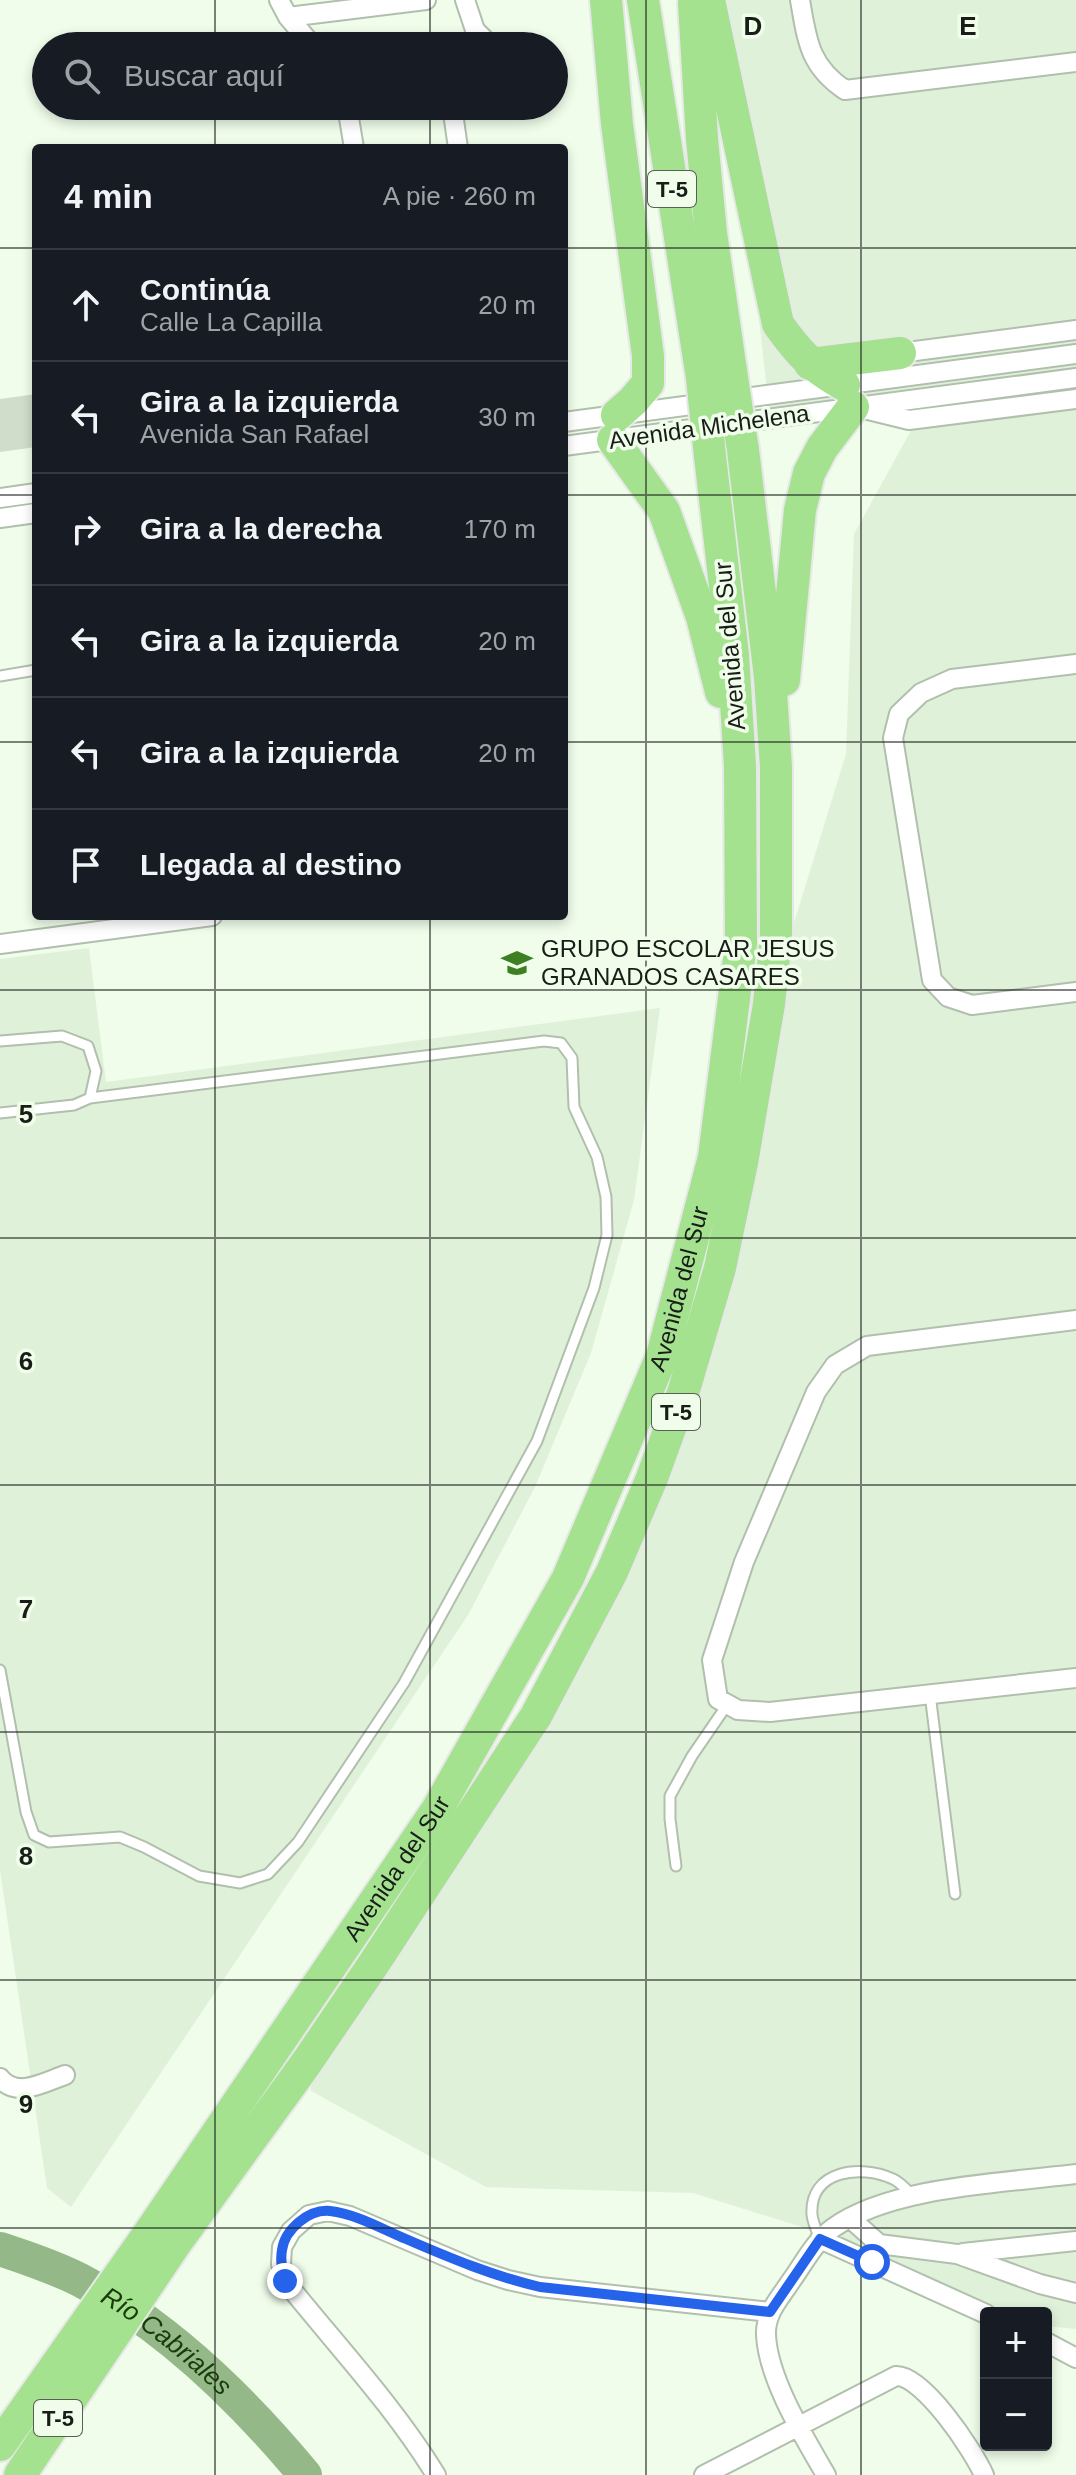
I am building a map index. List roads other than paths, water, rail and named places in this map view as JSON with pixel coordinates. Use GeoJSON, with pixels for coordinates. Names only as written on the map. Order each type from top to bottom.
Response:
{"type":"FeatureCollection","features":[{"type":"Feature","properties":{"kind":"highway"},"geometry":{"type":"LineString","coordinates":[[606,0],[617,124],[648,356],[648,383],[615,428],[664,511],[702,617],[740,766]]}},
{"type":"Feature","properties":{"kind":"highway","name":"Avenida del Sur"},"geometry":{"type":"LineString","coordinates":[[0,2445],[11,2421],[70,2343],[298,2074],[536,1716],[612,1572],[652,1478],[684,1390],[720,1268],[742,1163],[769,1004],[776,936],[776,767],[770,677],[743,450],[716,374],[643,0]]}},
{"type":"Feature","properties":{"kind":"highway"},"geometry":{"type":"LineString","coordinates":[[680,0],[702,139]]}},
{"type":"Feature","properties":{"kind":"highway"},"geometry":{"type":"LineString","coordinates":[[693,0],[702,139]]}},
{"type":"Feature","properties":{"kind":"highway"},"geometry":{"type":"LineString","coordinates":[[709,0],[778,324],[801,356],[848,396],[809,473],[800,510],[776,767]]}},
{"type":"Feature","properties":{"kind":"highway","name":"Avenida del Sur"},"geometry":{"type":"LineString","coordinates":[[20,2475],[96,2361],[162,2238],[437,1810],[568,1578],[662,1356],[714,1157],[741,943],[740,766],[733,655],[710,456],[716,374],[711,233],[702,139]]}},
{"type":"Feature","properties":{"kind":"highway"},"geometry":{"type":"LineString","coordinates":[[810,364],[900,353]]}},
{"type":"Feature","properties":{"kind":"highway"},"geometry":{"type":"LineString","coordinates":[[33,2475],[51,2428]]}},
{"type":"Feature","properties":{"kind":"street"},"geometry":{"type":"LineString","coordinates":[[284,8],[426,0]]}},
{"type":"Feature","properties":{"kind":"street"},"geometry":{"type":"LineString","coordinates":[[465,0],[477,32]]}},
{"type":"Feature","properties":{"kind":"street"},"geometry":{"type":"LineString","coordinates":[[800,0],[814,57],[826,77],[845,90],[1076,62]]}},
{"type":"Feature","properties":{"kind":"street"},"geometry":{"type":"LineString","coordinates":[[284,8],[302,32]]}},
{"type":"Feature","properties":{"kind":"street"},"geometry":{"type":"LineString","coordinates":[[349,120],[353,144]]}},
{"type":"Feature","properties":{"kind":"street"},"geometry":{"type":"LineString","coordinates":[[454,120],[457,144]]}},
{"type":"Feature","properties":{"kind":"street"},"geometry":{"type":"LineString","coordinates":[[900,353],[1076,330]]}},
{"type":"Feature","properties":{"kind":"street","name":"Avenida Michelena"},"geometry":{"type":"LineString","coordinates":[[848,396],[900,353]]}},
{"type":"Feature","properties":{"kind":"street","name":"Avenida Michelena"},"geometry":{"type":"LineString","coordinates":[[568,445],[615,428],[848,396],[1076,354]]}},
{"type":"Feature","properties":{"kind":"street","name":"Avenida Michelena"},"geometry":{"type":"LineString","coordinates":[[568,422],[615,428],[848,396],[1076,378]]}},
{"type":"Feature","properties":{"kind":"street","name":"Avenida Michelena"},"geometry":{"type":"LineString","coordinates":[[848,396],[909,420],[1076,399]]}},
{"type":"Feature","properties":{"kind":"street"},"geometry":{"type":"LineString","coordinates":[[0,498],[32,494]]}},
{"type":"Feature","properties":{"kind":"street"},"geometry":{"type":"LineString","coordinates":[[0,518],[32,514]]}},
{"type":"Feature","properties":{"kind":"street"},"geometry":{"type":"LineString","coordinates":[[1076,664],[952,679],[921,693],[899,714],[893,738],[932,980],[948,997],[972,1005],[1076,992]]}},
{"type":"Feature","properties":{"kind":"street"},"geometry":{"type":"LineString","coordinates":[[0,944],[182,920]]}},
{"type":"Feature","properties":{"kind":"street"},"geometry":{"type":"LineString","coordinates":[[1076,1320],[867,1346],[835,1365],[816,1392],[750,1547],[712,1660],[718,1699],[738,1710],[770,1712],[1076,1678]]}},
{"type":"Feature","properties":{"kind":"street"},"geometry":{"type":"LineString","coordinates":[[0,2078],[12,2088],[24,2089],[65,2075]]}},
{"type":"Feature","properties":{"kind":"street"},"geometry":{"type":"LineString","coordinates":[[826,2475],[797,2425],[774,2371],[766,2332],[770,2312],[820,2239],[850,2218],[912,2195],[1076,2174]]}},
{"type":"Feature","properties":{"kind":"street"},"geometry":{"type":"LineString","coordinates":[[436,2475],[420,2449],[359,2370],[285,2281],[281,2264],[282,2247],[291,2231],[309,2215],[328,2211],[350,2216],[477,2270],[529,2285],[770,2312]]}},
{"type":"Feature","properties":{"kind":"street"},"geometry":{"type":"LineString","coordinates":[[850,2218],[879,2244],[957,2254],[1040,2284],[1076,2293]]}},
{"type":"Feature","properties":{"kind":"street"},"geometry":{"type":"LineString","coordinates":[[820,2239],[980,2311]]}},
{"type":"Feature","properties":{"kind":"street"},"geometry":{"type":"LineString","coordinates":[[957,2254],[1076,2241]]}},
{"type":"Feature","properties":{"kind":"street"},"geometry":{"type":"LineString","coordinates":[[1052,2345],[1076,2358]]}},
{"type":"Feature","properties":{"kind":"street"},"geometry":{"type":"LineString","coordinates":[[704,2475],[896,2376],[904,2376],[937,2405],[961,2434],[984,2475]]}},
{"type":"Feature","properties":{"kind":"lane"},"geometry":{"type":"LineString","coordinates":[[0,676],[32,671]]}},
{"type":"Feature","properties":{"kind":"lane"},"geometry":{"type":"LineString","coordinates":[[0,1041],[62,1036],[88,1046],[96,1071],[90,1098]]}},
{"type":"Feature","properties":{"kind":"lane"},"geometry":{"type":"LineString","coordinates":[[0,1113],[74,1105],[90,1098],[544,1041],[561,1043],[572,1058],[574,1107],[597,1157],[606,1197],[607,1235],[594,1288],[537,1441],[404,1683],[298,1842],[268,1874],[240,1883],[199,1876],[120,1837],[49,1842],[34,1835],[26,1812],[0,1670]]}},
{"type":"Feature","properties":{"kind":"lane"},"geometry":{"type":"LineString","coordinates":[[930,1694],[955,1894]]}},
{"type":"Feature","properties":{"kind":"lane"},"geometry":{"type":"LineString","coordinates":[[676,1866],[670,1796],[692,1756],[727,1705]]}},
{"type":"Feature","properties":{"kind":"lane"},"geometry":{"type":"LineString","coordinates":[[820,2239],[812,2215],[815,2195],[823,2183],[839,2174],[858,2169],[879,2174],[895,2180],[912,2195]]}},
{"type":"Feature","properties":{"kind":"waterway","name":"Río Cabriales"},"geometry":{"type":"LineString","coordinates":[[0,2249],[80,2280],[143,2319],[202,2366],[256,2419],[305,2475]]}},
{"type":"Feature","properties":{"kind":"place","name":"GRUPO ESCOLAR JESUS GRANADOS CASARES"},"geometry":{"type":"Point","coordinates":[517,963]}}]}
